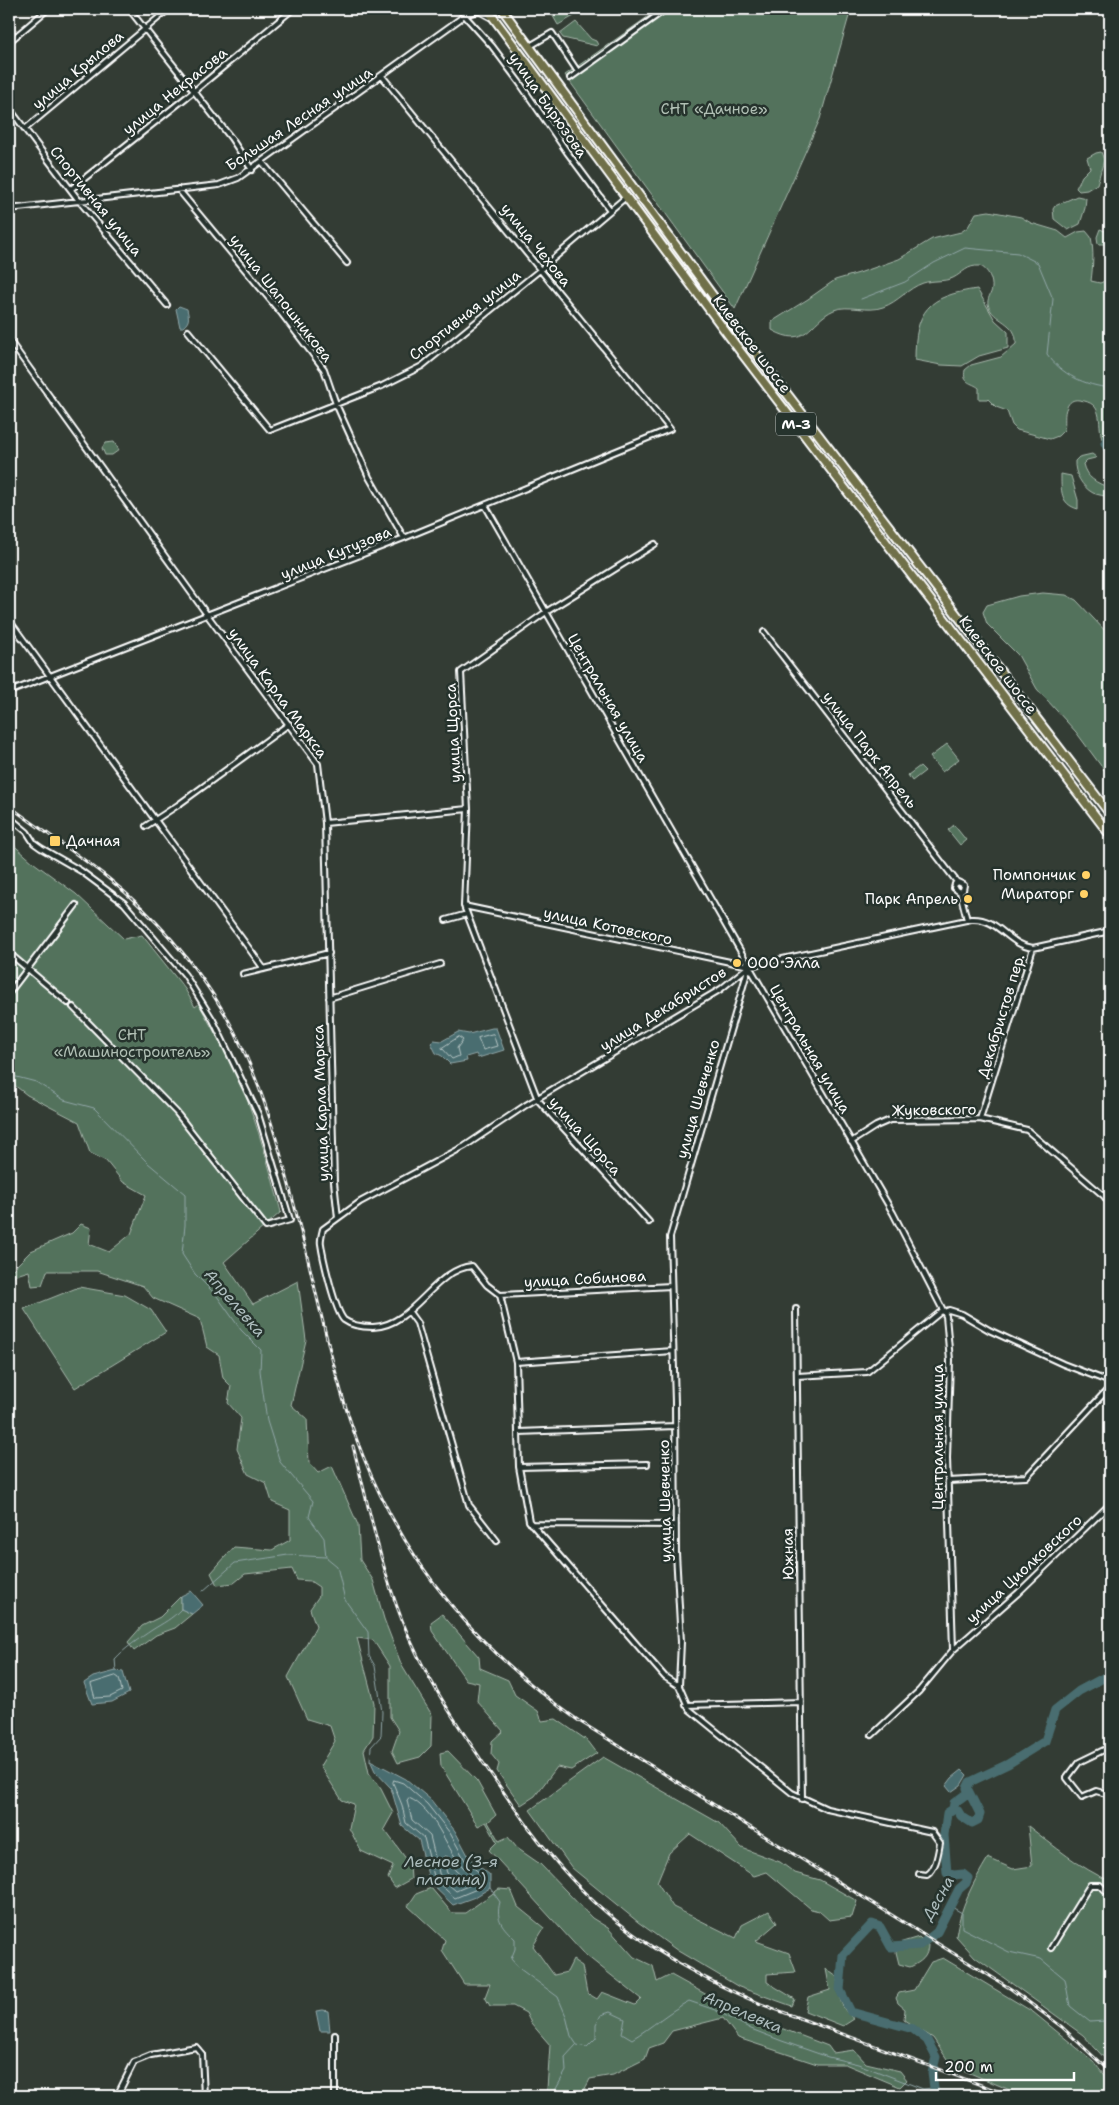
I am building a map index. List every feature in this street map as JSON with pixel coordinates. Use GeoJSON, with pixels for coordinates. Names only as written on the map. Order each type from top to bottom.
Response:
{"type":"FeatureCollection","features":[{"type":"Feature","properties":{"kind":"highway","name":"Киевское шоссе"},"geometry":{"type":"LineString","coordinates":[[487,9],[740,351],[1110,834]]}},
{"type":"Feature","properties":{"kind":"highway","name":"Киевское шоссе"},"geometry":{"type":"LineString","coordinates":[[502,9],[738,330],[1110,814]]}},
{"type":"Feature","properties":{"kind":"street"},"geometry":{"type":"LineString","coordinates":[[9,42],[48,9]]}},
{"type":"Feature","properties":{"kind":"street"},"geometry":{"type":"LineString","coordinates":[[129,9],[231,138],[252,170]]}},
{"type":"Feature","properties":{"kind":"street","name":"улица Крылова"},"geometry":{"type":"LineString","coordinates":[[25,129],[169,9]]}},
{"type":"Feature","properties":{"kind":"street","name":"улица Некрасова"},"geometry":{"type":"LineString","coordinates":[[71,189],[293,9]]}},
{"type":"Feature","properties":{"kind":"street"},"geometry":{"type":"LineString","coordinates":[[462,9],[464,15],[474,12],[482,13],[501,27]]}},
{"type":"Feature","properties":{"kind":"street","name":"Большая Лесная улица"},"geometry":{"type":"LineString","coordinates":[[9,210],[219,185],[238,178],[252,170],[382,76],[464,15],[469,9]]}},
{"type":"Feature","properties":{"kind":"street"},"geometry":{"type":"LineString","coordinates":[[570,78],[666,9]]}},
{"type":"Feature","properties":{"kind":"street","name":"улица Бирюзова"},"geometry":{"type":"LineString","coordinates":[[464,15],[492,46],[514,75],[566,152],[610,210]]}},
{"type":"Feature","properties":{"kind":"street"},"geometry":{"type":"LineString","coordinates":[[530,46],[552,33],[578,72]]}},
{"type":"Feature","properties":{"kind":"street","name":"улица Чехова"},"geometry":{"type":"LineString","coordinates":[[382,76],[670,429]]}},
{"type":"Feature","properties":{"kind":"street","name":"Спортивная улица"},"geometry":{"type":"LineString","coordinates":[[9,108],[80,202],[167,305]]}},
{"type":"Feature","properties":{"kind":"street"},"geometry":{"type":"LineString","coordinates":[[262,162],[347,263]]}},
{"type":"Feature","properties":{"kind":"street","name":"улица Шапошникова"},"geometry":{"type":"LineString","coordinates":[[178,189],[282,314],[324,369],[336,404],[369,476],[404,538]]}},
{"type":"Feature","properties":{"kind":"street","name":"Спортивная улица"},"geometry":{"type":"LineString","coordinates":[[188,331],[270,430],[382,386],[422,366],[626,197]]}},
{"type":"Feature","properties":{"kind":"street","name":"улица Карла Маркса"},"geometry":{"type":"LineString","coordinates":[[9,340],[208,616],[318,764],[325,823],[334,1182],[338,1218]]}},
{"type":"Feature","properties":{"kind":"street","name":"улица Кутузова"},"geometry":{"type":"LineString","coordinates":[[9,692],[208,616],[670,429]]}},
{"type":"Feature","properties":{"kind":"street","name":"Центральная улица"},"geometry":{"type":"LineString","coordinates":[[485,505],[893,1213],[943,1311],[948,1326],[950,1360],[948,1481],[952,1650]]}},
{"type":"Feature","properties":{"kind":"street","name":"улица Щорса"},"geometry":{"type":"LineString","coordinates":[[649,1222],[538,1100],[464,906],[468,809],[461,672],[546,612],[655,544]]}},
{"type":"Feature","properties":{"kind":"street"},"geometry":{"type":"LineString","coordinates":[[9,620],[264,969]]}},
{"type":"Feature","properties":{"kind":"street","name":"улица Парк Апрель"},"geometry":{"type":"LineString","coordinates":[[764,632],[957,882],[961,882],[964,885],[963,890],[960,892]]}},
{"type":"Feature","properties":{"kind":"street"},"geometry":{"type":"LineString","coordinates":[[146,826],[289,724]]}},
{"type":"Feature","properties":{"kind":"street"},"geometry":{"type":"LineString","coordinates":[[325,823],[468,809]]}},
{"type":"Feature","properties":{"kind":"street"},"geometry":{"type":"LineString","coordinates":[[9,817],[27,832],[34,843],[81,870],[124,903],[185,975],[213,1020],[258,1114],[290,1220],[266,1227],[176,1112],[73,1007]]}},
{"type":"Feature","properties":{"kind":"street","name":"улица Парк Апрель"},"geometry":{"type":"LineString","coordinates":[[957,882],[954,888],[960,892],[967,920]]}},
{"type":"Feature","properties":{"kind":"street"},"geometry":{"type":"LineString","coordinates":[[9,993],[76,905]]}},
{"type":"Feature","properties":{"kind":"street","name":"улица Котовского"},"geometry":{"type":"LineString","coordinates":[[464,906],[749,966]]}},
{"type":"Feature","properties":{"kind":"street"},"geometry":{"type":"LineString","coordinates":[[446,920],[467,914]]}},
{"type":"Feature","properties":{"kind":"street","name":"улица Декабристов"},"geometry":{"type":"LineString","coordinates":[[408,1312],[394,1322],[375,1327],[352,1325],[344,1320],[337,1310],[320,1242],[323,1229],[360,1202],[465,1146],[526,1105],[538,1100],[721,989],[749,966],[967,920],[986,920],[1017,944],[1034,948]]}},
{"type":"Feature","properties":{"kind":"street"},"geometry":{"type":"LineString","coordinates":[[1034,948],[1110,931]]}},
{"type":"Feature","properties":{"kind":"street","name":"Декабристов пер."},"geometry":{"type":"LineString","coordinates":[[980,1119],[1034,948]]}},
{"type":"Feature","properties":{"kind":"street"},"geometry":{"type":"LineString","coordinates":[[9,952],[68,1003]]}},
{"type":"Feature","properties":{"kind":"street"},"geometry":{"type":"LineString","coordinates":[[243,974],[329,954]]}},
{"type":"Feature","properties":{"kind":"street"},"geometry":{"type":"LineString","coordinates":[[329,998],[440,964]]}},
{"type":"Feature","properties":{"kind":"street","name":"улица Шевченко"},"geometry":{"type":"LineString","coordinates":[[749,966],[670,1237],[676,1525],[681,1642],[679,1686],[689,1709],[784,1788],[802,1799],[828,1810],[932,1832],[940,1843],[939,1852],[932,1872],[927,1876],[919,1874]]}},
{"type":"Feature","properties":{"kind":"street","name":"Жуковского"},"geometry":{"type":"LineString","coordinates":[[851,1142],[876,1126],[890,1120],[980,1119],[1027,1130],[1104,1196],[1109,1203],[1110,1239]]}},
{"type":"Feature","properties":{"kind":"street"},"geometry":{"type":"LineString","coordinates":[[497,1541],[469,1505],[416,1323],[408,1312],[442,1280],[466,1267],[472,1266],[487,1285],[500,1295],[516,1362],[519,1468],[529,1521],[665,1677],[679,1686]]}},
{"type":"Feature","properties":{"kind":"street","name":"улица Собинова"},"geometry":{"type":"LineString","coordinates":[[500,1295],[671,1286]]}},
{"type":"Feature","properties":{"kind":"street","name":"Южная"},"geometry":{"type":"LineString","coordinates":[[796,1310],[802,1799]]}},
{"type":"Feature","properties":{"kind":"street"},"geometry":{"type":"LineString","coordinates":[[797,1376],[867,1372],[943,1311],[949,1310],[962,1314],[990,1330],[1063,1364],[1110,1382]]}},
{"type":"Feature","properties":{"kind":"street"},"geometry":{"type":"LineString","coordinates":[[516,1362],[673,1351]]}},
{"type":"Feature","properties":{"kind":"street"},"geometry":{"type":"LineString","coordinates":[[948,1481],[1026,1476],[1110,1387]]}},
{"type":"Feature","properties":{"kind":"street"},"geometry":{"type":"LineString","coordinates":[[519,1432],[675,1426]]}},
{"type":"Feature","properties":{"kind":"street"},"geometry":{"type":"LineString","coordinates":[[519,1468],[647,1464]]}},
{"type":"Feature","properties":{"kind":"street","name":"улица Циолковского"},"geometry":{"type":"LineString","coordinates":[[872,1735],[919,1691],[952,1650],[1018,1593],[1110,1504]]}},
{"type":"Feature","properties":{"kind":"street"},"geometry":{"type":"LineString","coordinates":[[531,1524],[676,1525]]}},
{"type":"Feature","properties":{"kind":"street"},"geometry":{"type":"LineString","coordinates":[[686,1705],[801,1702]]}},
{"type":"Feature","properties":{"kind":"street"},"geometry":{"type":"LineString","coordinates":[[1110,1747],[1079,1762],[1067,1778],[1082,1798],[1096,1792],[1110,1795]]}},
{"type":"Feature","properties":{"kind":"street"},"geometry":{"type":"LineString","coordinates":[[1051,1948],[1090,1886],[1100,1885],[1110,1895]]}},
{"type":"Feature","properties":{"kind":"street"},"geometry":{"type":"LineString","coordinates":[[335,2035],[335,2096]]}},
{"type":"Feature","properties":{"kind":"street"},"geometry":{"type":"LineString","coordinates":[[117,2096],[134,2062],[150,2055],[196,2047],[202,2054],[204,2096]]}},
{"type":"Feature","properties":{"kind":"green space"},"geometry":{"type":"Polygon","coordinates":[[[549,9],[580,9],[574,16],[558,25],[549,9]]]}},
{"type":"Feature","properties":{"kind":"green space","name":"СНТ «Дачное»"},"geometry":{"type":"Polygon","coordinates":[[[659,9],[851,9],[820,119],[735,309],[565,75],[659,9]]]}},
{"type":"Feature","properties":{"kind":"green space"},"geometry":{"type":"Polygon","coordinates":[[[576,22],[591,39],[596,41],[597,46],[563,38],[560,34],[576,22]]]}},
{"type":"Feature","properties":{"kind":"green space"},"geometry":{"type":"Polygon","coordinates":[[[1101,152],[1104,160],[1097,184],[1087,190],[1079,191],[1076,188],[1082,176],[1090,168],[1087,158],[1101,152]]]}},
{"type":"Feature","properties":{"kind":"green space"},"geometry":{"type":"Polygon","coordinates":[[[1077,196],[1086,198],[1085,208],[1080,224],[1068,230],[1054,219],[1053,209],[1055,206],[1077,196]]]}},
{"type":"Feature","properties":{"kind":"green space"},"geometry":{"type":"Polygon","coordinates":[[[989,211],[1021,217],[1031,223],[1058,231],[1067,238],[1078,232],[1086,231],[1091,237],[1093,259],[1091,281],[1100,283],[1110,279],[1110,454],[1106,449],[1105,441],[1102,439],[1098,414],[1093,405],[1077,400],[1070,402],[1065,413],[1064,430],[1058,436],[1050,439],[1017,430],[1012,425],[1007,411],[996,407],[988,399],[979,399],[979,388],[966,380],[965,370],[971,365],[1001,357],[1016,344],[1016,336],[1013,331],[990,310],[988,302],[992,282],[988,272],[983,267],[968,268],[949,279],[918,285],[893,302],[877,309],[839,308],[826,315],[807,332],[800,335],[793,337],[772,330],[772,322],[835,280],[899,259],[932,239],[961,232],[968,227],[976,213],[989,211]]]}},
{"type":"Feature","properties":{"kind":"green space"},"geometry":{"type":"Polygon","coordinates":[[[1100,229],[1110,233],[1110,244],[1098,244],[1097,237],[1100,229]]]}},
{"type":"Feature","properties":{"kind":"green space"},"geometry":{"type":"Polygon","coordinates":[[[977,289],[995,320],[1008,332],[1008,348],[979,356],[962,366],[941,365],[915,360],[918,329],[922,317],[928,308],[936,301],[947,296],[977,289]]]}},
{"type":"Feature","properties":{"kind":"green space"},"geometry":{"type":"Polygon","coordinates":[[[114,442],[119,450],[112,455],[105,455],[102,448],[105,443],[114,442]]]}},
{"type":"Feature","properties":{"kind":"green space"},"geometry":{"type":"Polygon","coordinates":[[[1092,454],[1096,457],[1087,460],[1083,464],[1084,469],[1093,479],[1110,488],[1110,497],[1095,494],[1089,490],[1077,475],[1075,461],[1079,457],[1092,454]]]}},
{"type":"Feature","properties":{"kind":"green space"},"geometry":{"type":"Polygon","coordinates":[[[1061,474],[1071,476],[1078,500],[1078,509],[1068,504],[1063,496],[1061,474]]]}},
{"type":"Feature","properties":{"kind":"green space"},"geometry":{"type":"Polygon","coordinates":[[[1043,593],[1066,595],[1076,600],[1110,636],[1110,778],[1076,732],[1037,689],[1018,655],[987,624],[983,612],[987,605],[1019,596],[1043,593]]]}},
{"type":"Feature","properties":{"kind":"green space"},"geometry":{"type":"Polygon","coordinates":[[[947,744],[959,759],[942,772],[930,757],[947,744]]]}},
{"type":"Feature","properties":{"kind":"green space"},"geometry":{"type":"Polygon","coordinates":[[[920,766],[925,771],[912,781],[908,775],[920,766]]]}},
{"type":"Feature","properties":{"kind":"green space"},"geometry":{"type":"Polygon","coordinates":[[[954,825],[966,840],[960,845],[948,830],[954,825]]]}},
{"type":"Feature","properties":{"kind":"green space","name":"СНТ «Машиностроитель»"},"geometry":{"type":"Polygon","coordinates":[[[9,841],[34,863],[76,894],[124,939],[142,935],[185,989],[195,1007],[199,1004],[233,1065],[248,1101],[281,1212],[224,1262],[253,1304],[298,1281],[306,1340],[291,1405],[307,1419],[309,1463],[318,1473],[332,1466],[358,1525],[360,1560],[373,1580],[384,1619],[402,1666],[432,1715],[431,1746],[420,1757],[398,1763],[392,1751],[399,1731],[390,1717],[390,1666],[373,1640],[357,1638],[374,1703],[373,1736],[364,1750],[369,1773],[381,1789],[393,1813],[384,1829],[410,1864],[411,1879],[395,1888],[388,1878],[393,1866],[361,1851],[349,1828],[354,1804],[342,1800],[320,1766],[335,1741],[330,1726],[307,1719],[288,1677],[316,1626],[310,1609],[319,1596],[319,1587],[310,1581],[297,1580],[292,1569],[245,1574],[234,1583],[217,1585],[211,1573],[234,1547],[272,1550],[290,1540],[290,1510],[272,1502],[266,1483],[248,1474],[237,1449],[241,1418],[228,1403],[231,1386],[223,1378],[219,1355],[207,1347],[200,1319],[153,1298],[143,1286],[97,1271],[47,1271],[42,1285],[32,1286],[29,1271],[13,1276],[10,1272],[31,1251],[72,1233],[81,1224],[91,1228],[89,1244],[109,1252],[131,1234],[146,1195],[123,1182],[106,1161],[90,1153],[79,1122],[27,1095],[13,1084],[9,1086],[9,841]]]}},
{"type":"Feature","properties":{"kind":"green space"},"geometry":{"type":"Polygon","coordinates":[[[79,1287],[125,1295],[151,1310],[166,1332],[75,1388],[24,1309],[79,1287]]]}},
{"type":"Feature","properties":{"kind":"green space"},"geometry":{"type":"Polygon","coordinates":[[[181,1596],[181,1609],[192,1614],[175,1628],[156,1635],[134,1651],[128,1642],[142,1626],[160,1617],[181,1596]]]}},
{"type":"Feature","properties":{"kind":"green space"},"geometry":{"type":"Polygon","coordinates":[[[442,1614],[479,1657],[480,1668],[508,1680],[515,1695],[538,1711],[542,1721],[556,1719],[588,1741],[597,1753],[571,1770],[557,1767],[535,1796],[521,1805],[497,1771],[499,1764],[491,1754],[492,1741],[503,1731],[477,1701],[479,1683],[466,1680],[432,1631],[431,1622],[442,1614]]]}},
{"type":"Feature","properties":{"kind":"green space"},"geometry":{"type":"Polygon","coordinates":[[[448,1751],[477,1781],[496,1815],[488,1822],[499,1841],[508,1837],[517,1848],[540,1864],[592,1918],[608,1928],[634,1957],[653,1966],[657,1982],[671,1975],[736,2011],[828,2046],[833,2053],[854,2050],[866,2063],[900,2071],[907,2080],[900,2087],[845,2064],[817,2064],[738,2038],[723,2018],[672,2031],[663,2043],[649,2048],[645,2059],[613,2075],[590,2079],[583,2092],[579,2095],[571,2097],[550,2096],[547,2089],[550,2045],[531,2023],[526,2013],[513,2006],[490,2006],[485,1997],[490,1984],[464,1984],[442,1950],[445,1940],[408,1906],[416,1894],[431,1888],[452,1913],[465,1913],[499,1889],[511,1890],[518,1907],[544,1928],[533,1946],[554,1975],[567,1972],[573,1960],[582,1966],[587,1993],[597,1999],[602,1992],[635,2005],[641,1999],[582,1952],[489,1850],[497,1842],[486,1822],[478,1826],[441,1766],[440,1753],[448,1751]]]}},
{"type":"Feature","properties":{"kind":"green space"},"geometry":{"type":"Polygon","coordinates":[[[603,1757],[719,1823],[742,1848],[780,1862],[795,1873],[820,1880],[857,1901],[852,1917],[829,1920],[819,1911],[811,1909],[767,1872],[754,1876],[690,1834],[669,1853],[657,1882],[673,1907],[736,1938],[742,1925],[769,1911],[777,1923],[756,1941],[789,1953],[796,1972],[767,1974],[767,1982],[795,1999],[792,2006],[739,1987],[678,1951],[638,1922],[572,1868],[530,1810],[603,1757]]]}},
{"type":"Feature","properties":{"kind":"green space"},"geometry":{"type":"Polygon","coordinates":[[[1028,1826],[1057,1849],[1110,1881],[1110,2064],[1083,2035],[975,1957],[956,1936],[968,1895],[988,1858],[1013,1869],[1032,1866],[1028,1826]]]}},
{"type":"Feature","properties":{"kind":"green space"},"geometry":{"type":"Polygon","coordinates":[[[919,1937],[928,1945],[925,1956],[921,1961],[910,1967],[899,1964],[896,1952],[899,1943],[919,1937]]]}},
{"type":"Feature","properties":{"kind":"green space"},"geometry":{"type":"Polygon","coordinates":[[[943,1958],[1033,2012],[1093,2061],[1110,2083],[1110,2096],[1024,2096],[951,2065],[933,2038],[904,2020],[905,2009],[898,2003],[896,1998],[899,1993],[914,1990],[931,1962],[943,1958]]]}},
{"type":"Feature","properties":{"kind":"green space"},"geometry":{"type":"Polygon","coordinates":[[[826,1969],[837,1977],[839,1995],[843,2006],[854,2019],[843,2026],[805,2011],[808,1997],[830,1990],[826,1969]]]}},
{"type":"Feature","properties":{"kind":"water"},"geometry":{"type":"Polygon","coordinates":[[[179,306],[187,309],[188,321],[183,327],[180,327],[176,309],[179,306]]]}},
{"type":"Feature","properties":{"kind":"water"},"geometry":{"type":"Polygon","coordinates":[[[496,1028],[504,1050],[478,1058],[476,1054],[466,1057],[467,1061],[450,1064],[436,1053],[431,1043],[434,1040],[442,1041],[458,1032],[469,1034],[496,1028]]]}},
{"type":"Feature","properties":{"kind":"water"},"geometry":{"type":"Polygon","coordinates":[[[191,1591],[203,1605],[192,1614],[181,1609],[181,1596],[191,1591]]]}},
{"type":"Feature","properties":{"kind":"water"},"geometry":{"type":"Polygon","coordinates":[[[116,1671],[123,1672],[129,1693],[112,1702],[92,1704],[84,1683],[93,1677],[116,1671]]]}},
{"type":"Feature","properties":{"kind":"water","name":"Лесное (3-я плотина)"},"geometry":{"type":"Polygon","coordinates":[[[370,1760],[406,1779],[431,1800],[455,1831],[470,1859],[490,1875],[490,1888],[475,1897],[453,1905],[430,1883],[419,1840],[402,1826],[391,1788],[375,1771],[370,1760]]]}},
{"type":"Feature","properties":{"kind":"water"},"geometry":{"type":"Polygon","coordinates":[[[962,1770],[967,1775],[961,1785],[951,1792],[946,1786],[962,1770]]]}},
{"type":"Feature","properties":{"kind":"water"},"geometry":{"type":"Polygon","coordinates":[[[316,2011],[328,2011],[330,2031],[320,2031],[316,2011]]]}},
{"type":"Feature","properties":{"kind":"waterway"},"geometry":{"type":"LineString","coordinates":[[861,299],[905,282],[934,263],[965,248],[1018,253],[1038,263],[1053,299],[1047,354],[1060,368],[1074,378],[1100,387],[1110,388]]}},
{"type":"Feature","properties":{"kind":"waterway","name":"Десна"},"geometry":{"type":"LineString","coordinates":[[1110,432],[1105,443],[1110,454]]}},
{"type":"Feature","properties":{"kind":"waterway","name":"Апрелевка"},"geometry":{"type":"LineString","coordinates":[[9,1075],[36,1082],[64,1100],[94,1108],[148,1163],[185,1194],[185,1225],[182,1254],[195,1274],[217,1296],[241,1330],[261,1350],[260,1371],[267,1421],[280,1462],[313,1501],[309,1517],[324,1538],[326,1557],[337,1566],[345,1600],[368,1632],[369,1656],[375,1666],[382,1712],[381,1736],[371,1747],[370,1760]]}},
{"type":"Feature","properties":{"kind":"waterway"},"geometry":{"type":"LineString","coordinates":[[203,1591],[235,1563],[288,1555],[326,1557]]}},
{"type":"Feature","properties":{"kind":"waterway"},"geometry":{"type":"LineString","coordinates":[[116,1671],[115,1659],[119,1655],[181,1609]]}},
{"type":"Feature","properties":{"kind":"waterway","name":"Десна"},"geometry":{"type":"LineString","coordinates":[[935,2096],[932,2073],[936,2057],[927,2040],[913,2029],[851,2012],[840,1990],[843,1955],[872,1924],[880,1927],[891,1947],[920,1945],[937,1932],[959,1889],[966,1883],[968,1878],[963,1874],[954,1875],[947,1873],[944,1835],[947,1813],[953,1809],[972,1823],[978,1820],[980,1814],[967,1788],[970,1782],[1008,1764],[1045,1741],[1055,1710],[1079,1691],[1107,1676],[1110,1664]]}},
{"type":"Feature","properties":{"kind":"waterway"},"geometry":{"type":"LineString","coordinates":[[953,1809],[954,1803],[969,1792]]}},
{"type":"Feature","properties":{"kind":"waterway","name":"Апрелевка"},"geometry":{"type":"LineString","coordinates":[[490,1888],[500,1902],[499,1918],[501,1923],[515,1939],[515,1949],[511,1959],[520,1969],[558,1997],[566,2016],[571,2036],[577,2045],[587,2047],[596,2038],[596,2024],[601,2015],[610,2012],[625,2019],[622,2033],[632,2039],[689,2001],[715,2010],[751,2029],[782,2041],[828,2057],[858,2064],[923,2089],[933,2088]]}},
{"type":"Feature","properties":{"kind":"waterway"},"geometry":{"type":"LineString","coordinates":[[950,1906],[962,1913],[962,1928],[1009,1952],[1041,1959],[1065,1979],[1070,2006],[1090,2022],[1104,2021],[1110,2034]]}},
{"type":"Feature","properties":{"kind":"waterway"},"geometry":{"type":"LineString","coordinates":[[552,2096],[566,2071],[565,2057],[576,2045]]}},
{"type":"Feature","properties":{"kind":"railway"},"geometry":{"type":"LineString","coordinates":[[9,806],[125,892],[187,958],[225,1014],[250,1064],[269,1116],[292,1197],[335,1371],[363,1456],[381,1497],[402,1536],[425,1571],[451,1605],[510,1666],[579,1721],[1011,1989],[1062,2027],[1110,2072]]}},
{"type":"Feature","properties":{"kind":"railway"},"geometry":{"type":"LineString","coordinates":[[353,1446],[387,1577],[402,1620],[419,1658],[450,1712],[513,1806],[555,1860],[587,1895],[632,1933],[656,1949],[681,1965],[734,1992],[761,2004],[1011,2096]]}},
{"type":"Feature","properties":{"kind":"place","name":"Дачная"},"geometry":{"type":"Point","coordinates":[55,841]}},
{"type":"Feature","properties":{"kind":"place","name":"Помпончик"},"geometry":{"type":"Point","coordinates":[1086,875]}},
{"type":"Feature","properties":{"kind":"place","name":"Мираторг"},"geometry":{"type":"Point","coordinates":[1084,894]}},
{"type":"Feature","properties":{"kind":"place","name":"Парк Апрель"},"geometry":{"type":"Point","coordinates":[968,899]}},
{"type":"Feature","properties":{"kind":"place","name":"ООО Элла"},"geometry":{"type":"Point","coordinates":[737,963]}}]}
